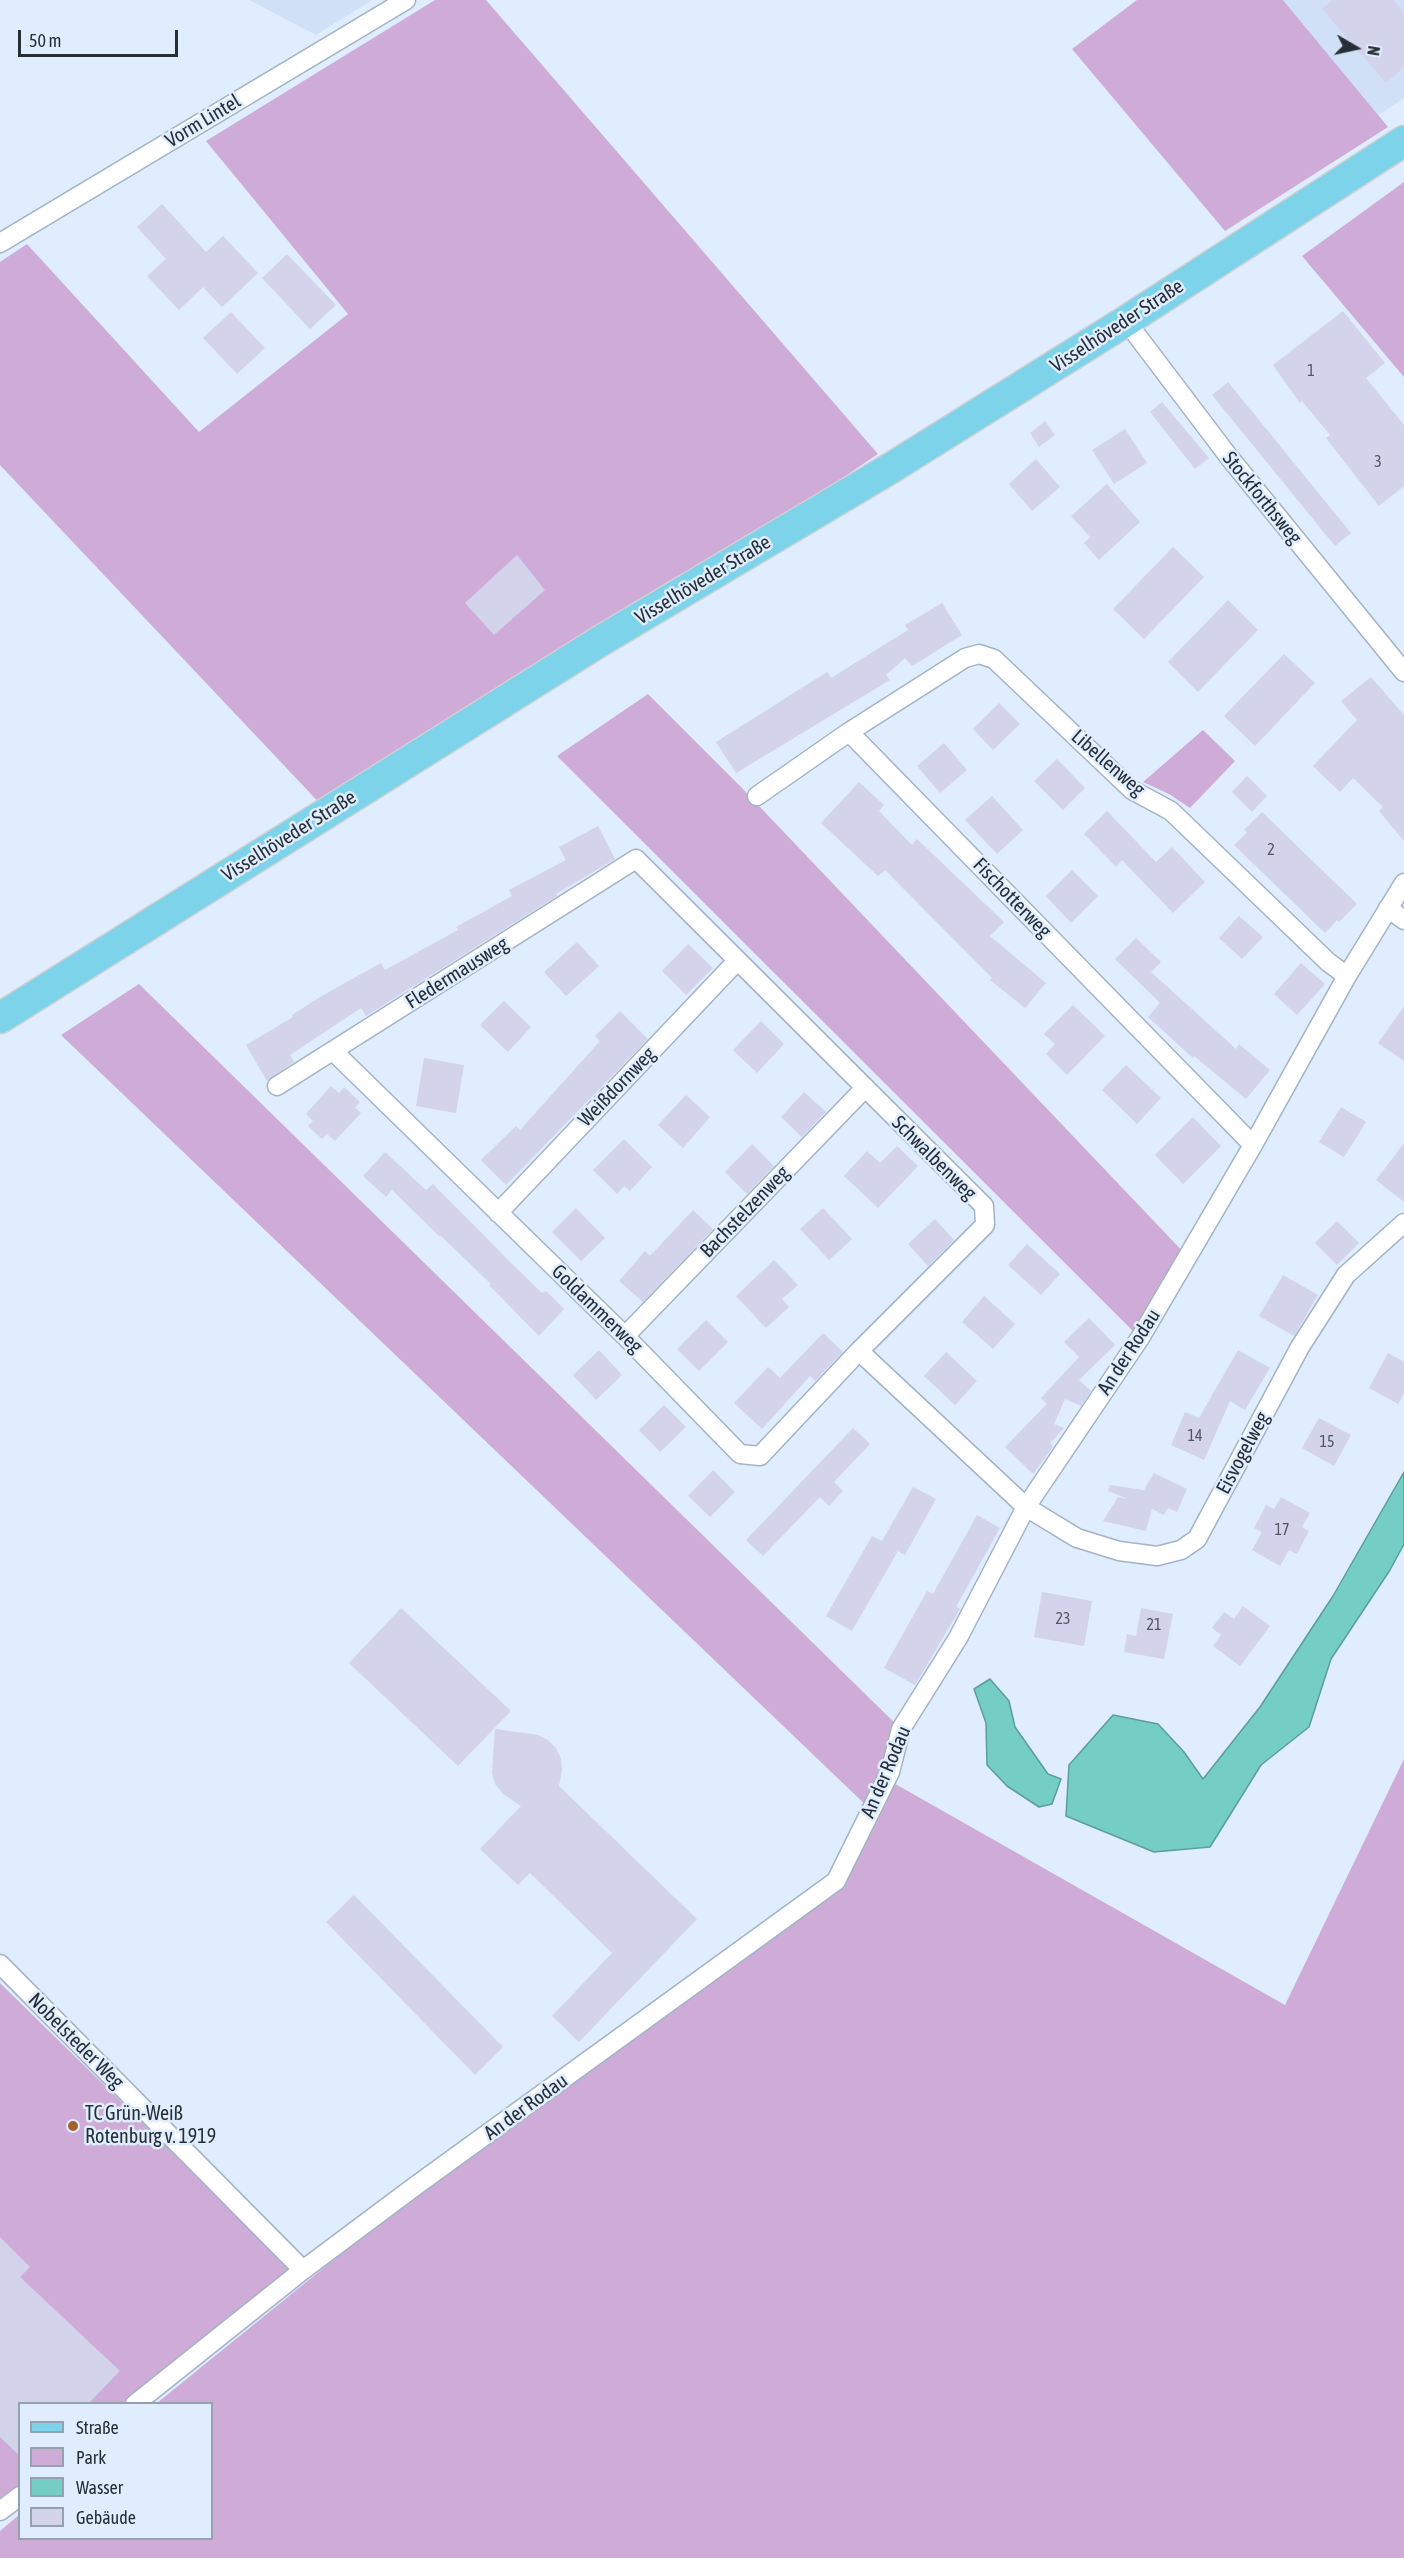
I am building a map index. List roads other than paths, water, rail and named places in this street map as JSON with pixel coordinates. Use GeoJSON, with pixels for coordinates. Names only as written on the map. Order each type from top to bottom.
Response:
{"type":"FeatureCollection","features":[{"type":"Feature","properties":{"kind":"main road","name":"Visselhöveder Straße"},"geometry":{"type":"LineString","coordinates":[[0,1018],[602,640],[891,468],[1126,321],[1404,141]]}},
{"type":"Feature","properties":{"kind":"street","name":"Vorm Lintel"},"geometry":{"type":"LineString","coordinates":[[0,243],[406,0]]}},
{"type":"Feature","properties":{"kind":"street","name":"Stockforthsweg"},"geometry":{"type":"LineString","coordinates":[[1126,321],[1229,457],[1404,672]]}},
{"type":"Feature","properties":{"kind":"street","name":"Libellenweg"},"geometry":{"type":"LineString","coordinates":[[849,732],[964,658],[979,654],[994,659],[1132,790],[1165,806],[1176,815],[1328,962],[1347,976]]}},
{"type":"Feature","properties":{"kind":"street"},"geometry":{"type":"LineString","coordinates":[[757,796],[849,732]]}},
{"type":"Feature","properties":{"kind":"street","name":"Fischotterweg"},"geometry":{"type":"LineString","coordinates":[[849,732],[1252,1145]]}},
{"type":"Feature","properties":{"kind":"street","name":"Schwalbenweg"},"geometry":{"type":"LineString","coordinates":[[636,860],[984,1206],[985,1225],[860,1351]]}},
{"type":"Feature","properties":{"kind":"street","name":"Fledermausweg"},"geometry":{"type":"LineString","coordinates":[[278,1086],[636,860]]}},
{"type":"Feature","properties":{"kind":"street","name":"An der Rodau"},"geometry":{"type":"LineString","coordinates":[[136,2402],[303,2270],[414,2187],[836,1881],[890,1772],[902,1729],[958,1638],[1026,1507],[1140,1338],[1347,976],[1404,883]]}},
{"type":"Feature","properties":{"kind":"street"},"geometry":{"type":"LineString","coordinates":[[1388,908],[1404,920]]}},
{"type":"Feature","properties":{"kind":"street","name":"Weißdornweg"},"geometry":{"type":"LineString","coordinates":[[498,1213],[737,961]]}},
{"type":"Feature","properties":{"kind":"street","name":"Goldammerweg"},"geometry":{"type":"LineString","coordinates":[[333,1051],[625,1335],[740,1454],[759,1456],[860,1351]]}},
{"type":"Feature","properties":{"kind":"street","name":"Bachstelzenweg"},"geometry":{"type":"LineString","coordinates":[[625,1335],[864,1089]]}},
{"type":"Feature","properties":{"kind":"street","name":"Eisvogelweg"},"geometry":{"type":"LineString","coordinates":[[1026,1507],[1077,1538],[1119,1551],[1157,1556],[1181,1550],[1197,1539],[1299,1347],[1346,1275],[1404,1223]]}},
{"type":"Feature","properties":{"kind":"street"},"geometry":{"type":"LineString","coordinates":[[860,1351],[1026,1507]]}},
{"type":"Feature","properties":{"kind":"street","name":"Nobelsteder Weg"},"geometry":{"type":"LineString","coordinates":[[0,1964],[303,2270]]}},
{"type":"Feature","properties":{"kind":"street"},"geometry":{"type":"LineString","coordinates":[[0,2511],[18,2498]]}},
{"type":"Feature","properties":{"kind":"water"},"geometry":{"type":"Polygon","coordinates":[[[1404,1472],[1404,1544],[1390,1570],[1331,1659],[1309,1727],[1261,1765],[1210,1847],[1154,1852],[1066,1816],[1069,1765],[1113,1715],[1158,1724],[1184,1752],[1203,1779],[1260,1707],[1333,1596],[1404,1472]]]}},
{"type":"Feature","properties":{"kind":"water"},"geometry":{"type":"Polygon","coordinates":[[[990,1679],[1009,1701],[1015,1727],[1048,1774],[1061,1779],[1052,1804],[1039,1807],[1007,1786],[987,1765],[986,1723],[974,1689],[990,1679]]]}},
{"type":"Feature","properties":{"kind":"place","name":"TC Grün-Weiß Rotenburg v. 1919"},"geometry":{"type":"Point","coordinates":[73,2126]}}]}
